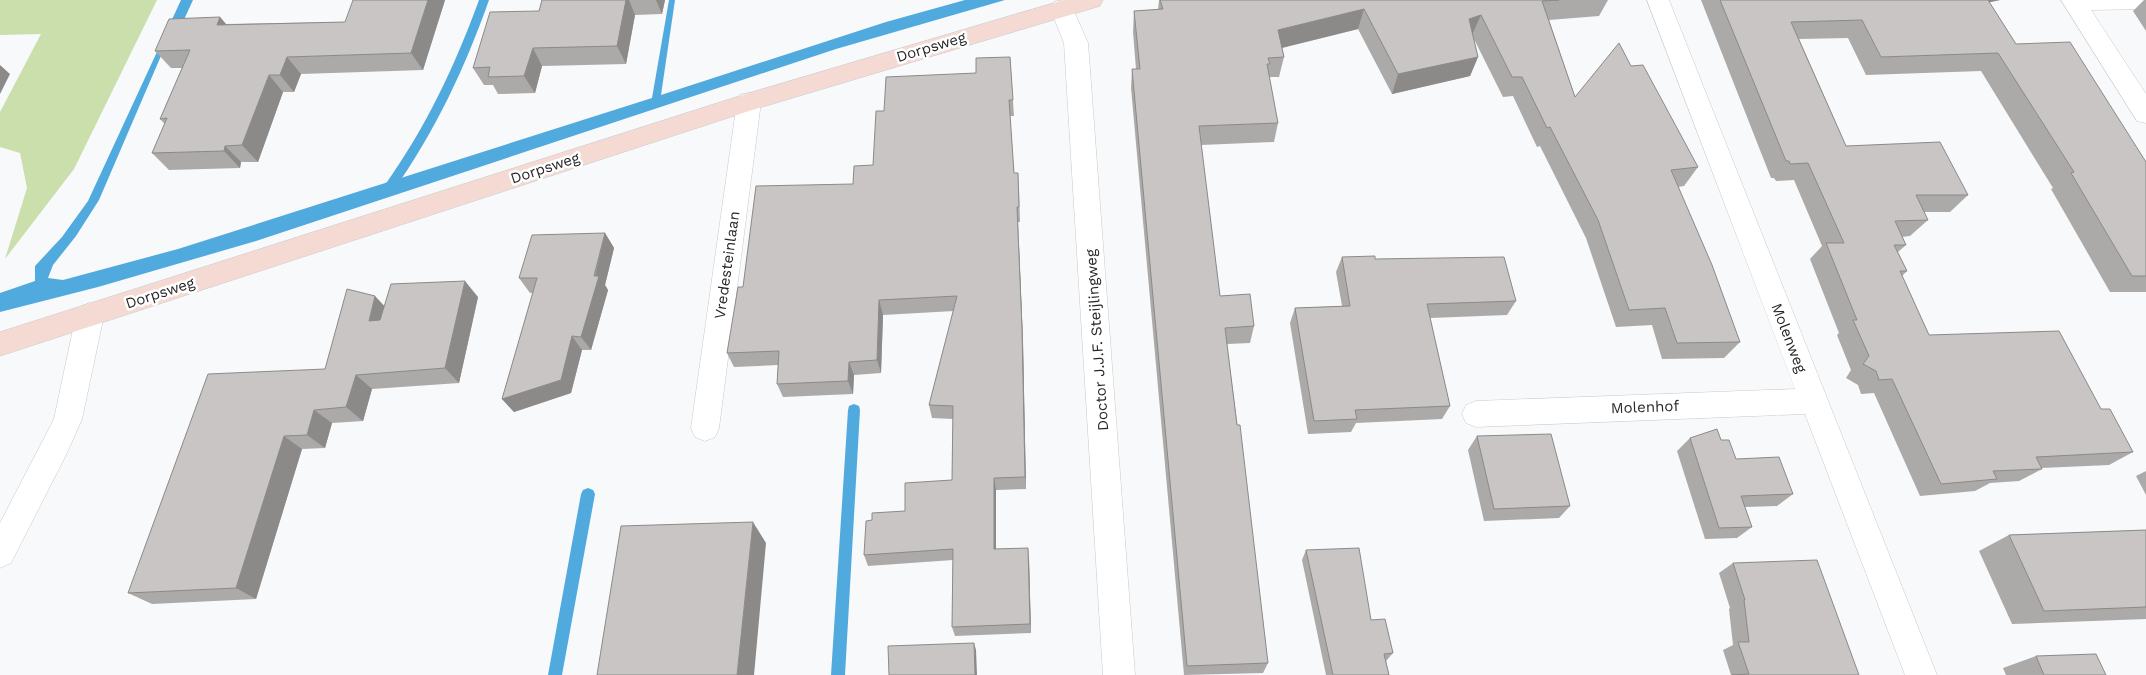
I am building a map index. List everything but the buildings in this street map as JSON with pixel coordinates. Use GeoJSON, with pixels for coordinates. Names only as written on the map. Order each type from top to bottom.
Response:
{"type":"FeatureCollection","features":[{"type":"Feature","properties":{"kind":"street","name":"Dorpsweg"},"geometry":{"type":"LineString","coordinates":[[0,344],[749,102],[1092,0]]}},
{"type":"Feature","properties":{"kind":"street","name":"Molenweg"},"geometry":{"type":"LineString","coordinates":[[1658,0],[1921,675]]}},
{"type":"Feature","properties":{"kind":"street"},"geometry":{"type":"LineString","coordinates":[[2072,1],[2146,0]]}},
{"type":"Feature","properties":{"kind":"street"},"geometry":{"type":"LineString","coordinates":[[2072,1],[2146,114]]}},
{"type":"Feature","properties":{"kind":"street","name":"Doctor J.J.F. Steijlingweg"},"geometry":{"type":"LineString","coordinates":[[1062,8],[1076,43],[1119,675]]}},
{"type":"Feature","properties":{"kind":"street","name":"Vredesteinlaan"},"geometry":{"type":"LineString","coordinates":[[705,428],[749,102]]}},
{"type":"Feature","properties":{"kind":"street"},"geometry":{"type":"LineString","coordinates":[[0,553],[56,446],[68,419],[90,315]]}},
{"type":"Feature","properties":{"kind":"street","name":"Molenhof"},"geometry":{"type":"LineString","coordinates":[[1476,414],[1814,401]]}},
{"type":"Feature","properties":{"kind":"green space"},"geometry":{"type":"Polygon","coordinates":[[[0,0],[157,0],[74,169],[5,259],[27,188],[20,153],[0,147],[0,112],[41,34],[0,35],[0,0]]]}},
{"type":"Feature","properties":{"kind":"water"},"geometry":{"type":"Polygon","coordinates":[[[181,0],[185,0],[99,200],[76,236],[53,265],[48,278],[63,280],[178,249],[652,98],[669,0],[675,0],[661,95],[886,22],[965,0],[1005,0],[836,49],[256,241],[98,287],[0,312],[0,293],[35,281],[35,266],[62,237],[88,201],[181,0]]]}},
{"type":"Feature","properties":{"kind":"waterway"},"geometry":{"type":"LineString","coordinates":[[172,34],[188,0]]}},
{"type":"Feature","properties":{"kind":"waterway"},"geometry":{"type":"LineString","coordinates":[[389,188],[404,167],[444,98],[466,49],[484,0]]}},
{"type":"Feature","properties":{"kind":"waterway"},"geometry":{"type":"LineString","coordinates":[[838,675],[854,410]]}},
{"type":"Feature","properties":{"kind":"waterway"},"geometry":{"type":"LineString","coordinates":[[555,675],[588,494]]}}]}
